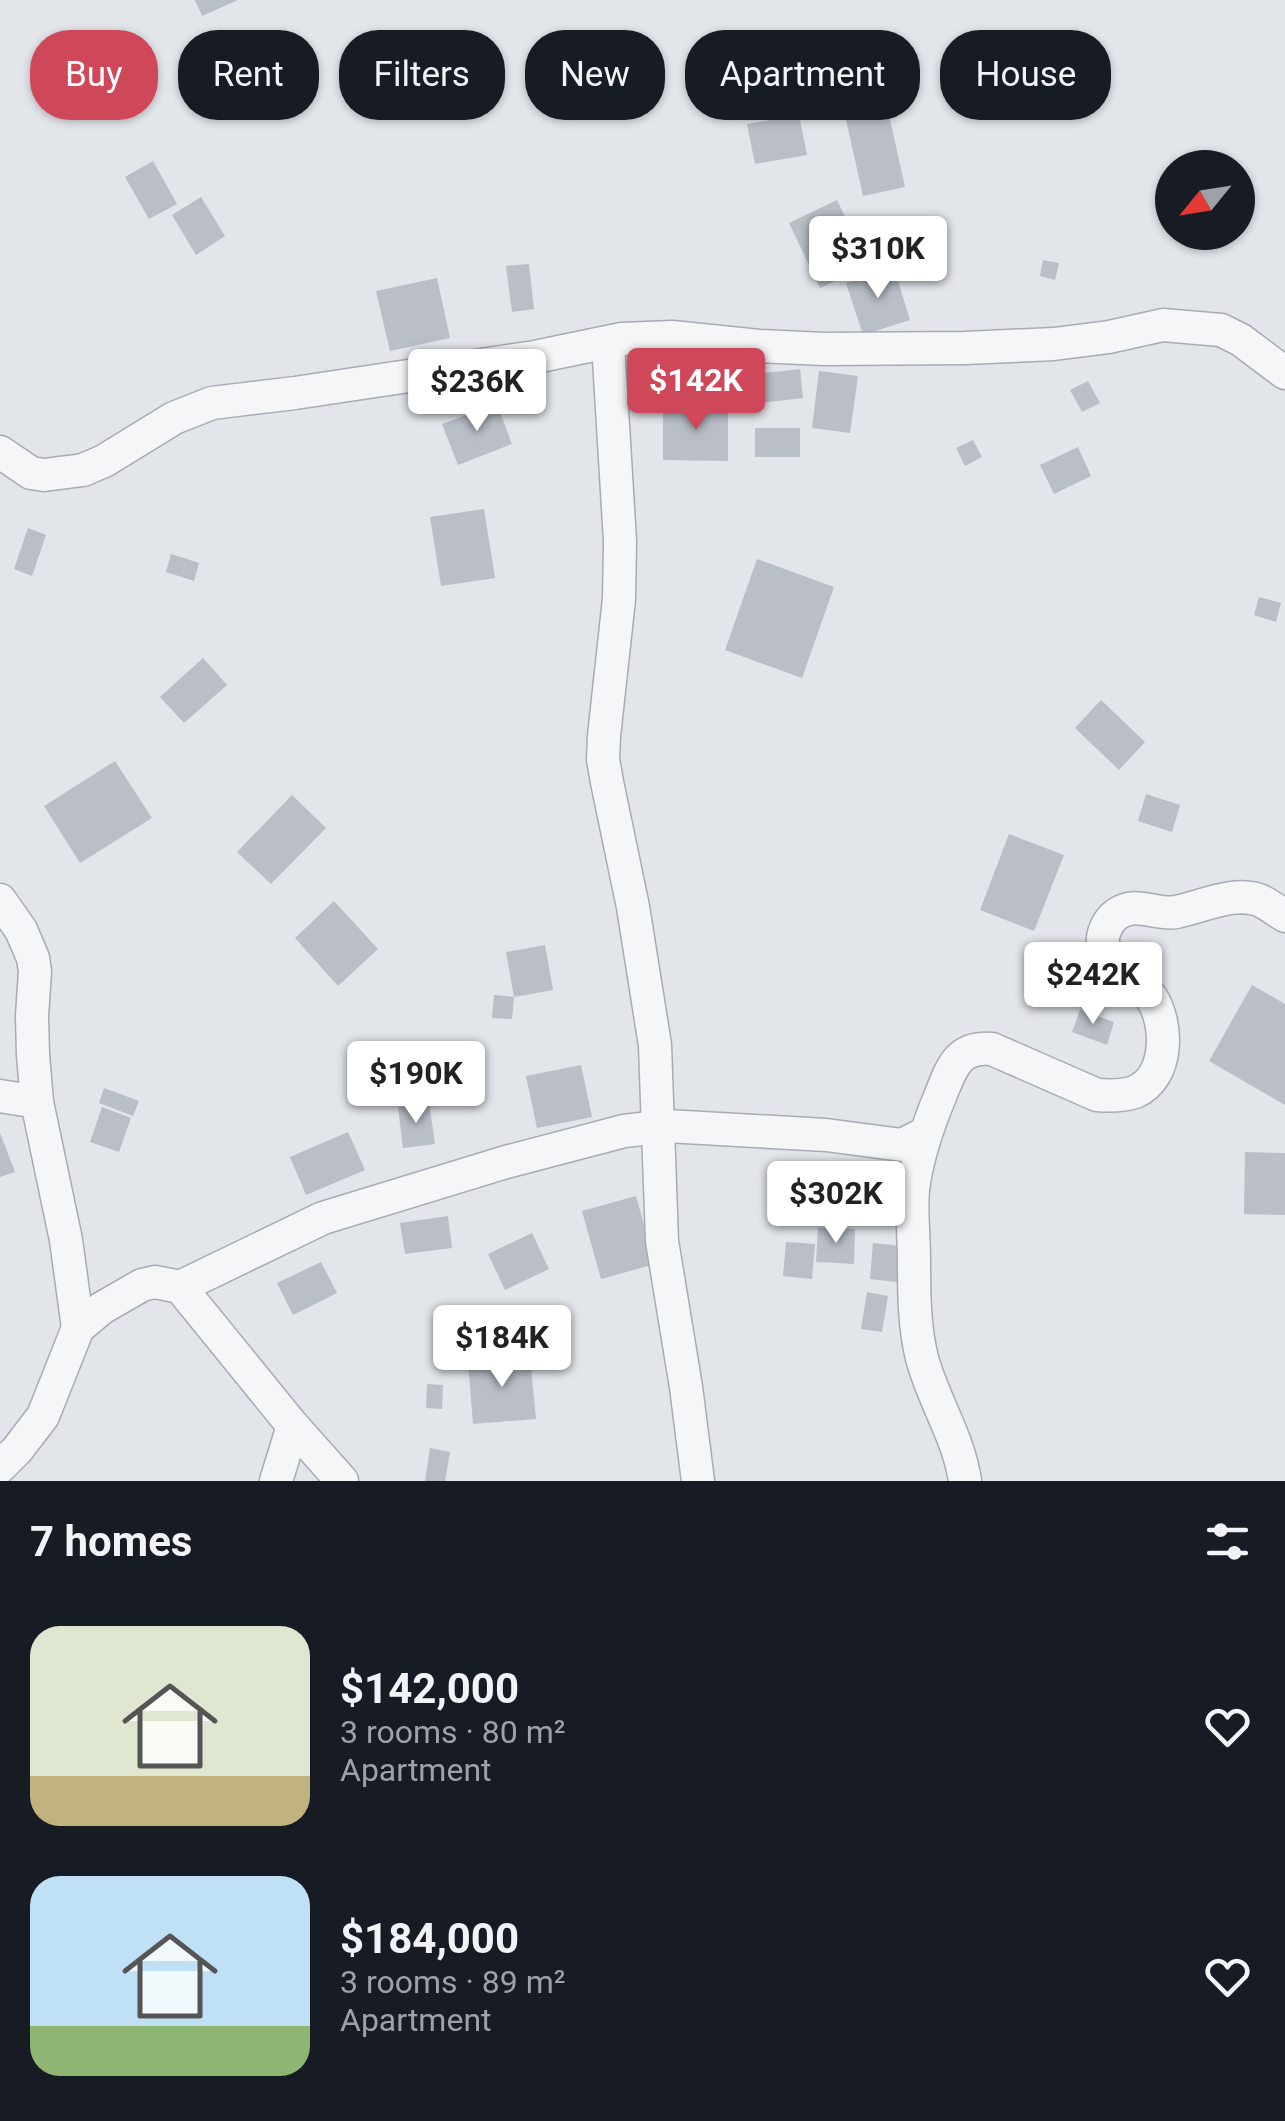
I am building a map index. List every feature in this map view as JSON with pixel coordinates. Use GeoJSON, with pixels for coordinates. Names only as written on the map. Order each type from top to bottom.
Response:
{"type":"FeatureCollection","features":[{"type":"Feature","properties":{"kind":"street"},"geometry":{"type":"LineString","coordinates":[[0,452],[31,473],[83,470],[174,418],[212,403],[351,385],[622,339],[672,336],[824,349],[965,348],[1054,344],[1163,325],[1221,330],[1242,340],[1285,372]]}},
{"type":"Feature","properties":{"kind":"street"},"geometry":{"type":"LineString","coordinates":[[608,343],[620,541],[619,599],[603,759],[633,907],[655,1045],[662,1240],[698,1481]]}},
{"type":"Feature","properties":{"kind":"street"},"geometry":{"type":"LineString","coordinates":[[964,1481],[961,1458],[936,1403],[921,1355],[913,1286],[913,1191],[924,1134],[954,1064],[968,1051],[992,1049],[1097,1096],[1136,1091],[1153,1078],[1163,1040],[1151,998],[1104,949],[1103,935],[1113,917],[1134,907],[1172,914],[1240,898],[1258,900],[1285,916]]}},
{"type":"Feature","properties":{"kind":"street"},"geometry":{"type":"LineString","coordinates":[[0,900],[21,930],[33,958],[37,1102],[66,1240],[78,1328]]}},
{"type":"Feature","properties":{"kind":"street"},"geometry":{"type":"LineString","coordinates":[[0,1096],[37,1102]]}},
{"type":"Feature","properties":{"kind":"street"},"geometry":{"type":"LineString","coordinates":[[0,1467],[43,1416],[78,1328],[102,1308],[142,1285],[155,1282],[180,1287],[323,1218],[506,1162],[657,1126],[826,1135],[902,1146],[924,1134]]}},
{"type":"Feature","properties":{"kind":"street"},"geometry":{"type":"LineString","coordinates":[[180,1287],[342,1481]]}},
{"type":"Feature","properties":{"kind":"street"},"geometry":{"type":"LineString","coordinates":[[276,1481],[293,1426]]}},
{"type":"Feature","properties":{"kind":"building"},"geometry":{"type":"Polygon","coordinates":[[[195,0],[238,0],[202,16],[195,0]]]}},
{"type":"Feature","properties":{"kind":"building"},"geometry":{"type":"Polygon","coordinates":[[[800,120],[807,155],[755,164],[747,124],[800,120]]]}},
{"type":"Feature","properties":{"kind":"building"},"geometry":{"type":"Polygon","coordinates":[[[846,120],[890,120],[905,187],[863,196],[846,120]]]}},
{"type":"Feature","properties":{"kind":"building"},"geometry":{"type":"Polygon","coordinates":[[[153,161],[177,204],[149,219],[125,177],[153,161]]]}},
{"type":"Feature","properties":{"kind":"building"},"geometry":{"type":"Polygon","coordinates":[[[201,197],[225,236],[196,255],[172,215],[201,197]]]}},
{"type":"Feature","properties":{"kind":"building"},"geometry":{"type":"Polygon","coordinates":[[[837,200],[868,266],[820,288],[789,223],[837,200]]]}},
{"type":"Feature","properties":{"kind":"building"},"geometry":{"type":"Polygon","coordinates":[[[1043,260],[1059,263],[1055,280],[1040,276],[1043,260]]]}},
{"type":"Feature","properties":{"kind":"building"},"geometry":{"type":"Polygon","coordinates":[[[529,264],[534,309],[512,312],[506,266],[529,264]]]}},
{"type":"Feature","properties":{"kind":"building"},"geometry":{"type":"Polygon","coordinates":[[[894,268],[910,320],[863,335],[846,283],[894,268]]]}},
{"type":"Feature","properties":{"kind":"building"},"geometry":{"type":"Polygon","coordinates":[[[437,278],[450,338],[390,351],[376,291],[437,278]]]}},
{"type":"Feature","properties":{"kind":"building"},"geometry":{"type":"Polygon","coordinates":[[[800,369],[803,398],[759,403],[756,374],[800,369]]]}},
{"type":"Feature","properties":{"kind":"building"},"geometry":{"type":"Polygon","coordinates":[[[674,370],[716,370],[716,397],[673,396],[674,370]]]}},
{"type":"Feature","properties":{"kind":"building"},"geometry":{"type":"Polygon","coordinates":[[[819,371],[858,376],[850,433],[812,428],[819,371]]]}},
{"type":"Feature","properties":{"kind":"building"},"geometry":{"type":"Polygon","coordinates":[[[1088,381],[1100,403],[1082,412],[1070,390],[1088,381]]]}},
{"type":"Feature","properties":{"kind":"building"},"geometry":{"type":"Polygon","coordinates":[[[497,404],[512,444],[458,465],[442,424],[497,404]]]}},
{"type":"Feature","properties":{"kind":"building"},"geometry":{"type":"Polygon","coordinates":[[[663,405],[728,406],[728,461],[663,460],[663,405]]]}},
{"type":"Feature","properties":{"kind":"building"},"geometry":{"type":"Polygon","coordinates":[[[755,428],[800,428],[800,457],[755,457],[755,428]]]}},
{"type":"Feature","properties":{"kind":"building"},"geometry":{"type":"Polygon","coordinates":[[[973,440],[982,457],[965,466],[956,448],[973,440]]]}},
{"type":"Feature","properties":{"kind":"building"},"geometry":{"type":"Polygon","coordinates":[[[1078,447],[1091,476],[1054,494],[1040,465],[1078,447]]]}},
{"type":"Feature","properties":{"kind":"building"},"geometry":{"type":"Polygon","coordinates":[[[484,509],[495,578],[441,586],[430,517],[484,509]]]}},
{"type":"Feature","properties":{"kind":"building"},"geometry":{"type":"Polygon","coordinates":[[[28,528],[46,535],[32,576],[14,569],[28,528]]]}},
{"type":"Feature","properties":{"kind":"building"},"geometry":{"type":"Polygon","coordinates":[[[171,554],[199,563],[194,581],[166,572],[171,554]]]}},
{"type":"Feature","properties":{"kind":"building"},"geometry":{"type":"Polygon","coordinates":[[[757,559],[834,587],[802,678],[725,650],[757,559]]]}},
{"type":"Feature","properties":{"kind":"building"},"geometry":{"type":"Polygon","coordinates":[[[1259,597],[1281,603],[1276,622],[1254,615],[1259,597]]]}},
{"type":"Feature","properties":{"kind":"building"},"geometry":{"type":"Polygon","coordinates":[[[203,658],[227,685],[184,723],[160,697],[203,658]]]}},
{"type":"Feature","properties":{"kind":"building"},"geometry":{"type":"Polygon","coordinates":[[[1101,700],[1145,742],[1119,770],[1075,728],[1101,700]]]}},
{"type":"Feature","properties":{"kind":"building"},"geometry":{"type":"Polygon","coordinates":[[[115,761],[152,818],[80,863],[44,806],[115,761]]]}},
{"type":"Feature","properties":{"kind":"building"},"geometry":{"type":"Polygon","coordinates":[[[1146,794],[1180,805],[1172,832],[1138,821],[1146,794]]]}},
{"type":"Feature","properties":{"kind":"building"},"geometry":{"type":"Polygon","coordinates":[[[292,795],[326,828],[271,884],[237,852],[292,795]]]}},
{"type":"Feature","properties":{"kind":"building"},"geometry":{"type":"Polygon","coordinates":[[[1009,834],[1064,855],[1034,931],[980,910],[1009,834]]]}},
{"type":"Feature","properties":{"kind":"building"},"geometry":{"type":"Polygon","coordinates":[[[334,901],[378,949],[338,986],[295,938],[334,901]]]}},
{"type":"Feature","properties":{"kind":"building"},"geometry":{"type":"Polygon","coordinates":[[[545,945],[553,990],[514,997],[506,952],[545,945]]]}},
{"type":"Feature","properties":{"kind":"building"},"geometry":{"type":"Polygon","coordinates":[[[1252,985],[1285,1004],[1285,1105],[1209,1061],[1252,985]]]}},
{"type":"Feature","properties":{"kind":"building"},"geometry":{"type":"Polygon","coordinates":[[[494,995],[514,997],[512,1019],[492,1018],[494,995]]]}},
{"type":"Feature","properties":{"kind":"building"},"geometry":{"type":"Polygon","coordinates":[[[1080,1010],[1114,1022],[1107,1045],[1072,1032],[1080,1010]]]}},
{"type":"Feature","properties":{"kind":"building"},"geometry":{"type":"Polygon","coordinates":[[[452,1053],[471,1054],[471,1075],[451,1074],[452,1053]]]}},
{"type":"Feature","properties":{"kind":"building"},"geometry":{"type":"Polygon","coordinates":[[[581,1065],[592,1117],[537,1128],[526,1076],[581,1065]]]}},
{"type":"Feature","properties":{"kind":"building"},"geometry":{"type":"Polygon","coordinates":[[[104,1088],[139,1101],[133,1116],[99,1103],[104,1088]]]}},
{"type":"Feature","properties":{"kind":"building"},"geometry":{"type":"Polygon","coordinates":[[[429,1103],[435,1144],[403,1148],[398,1107],[429,1103]]]}},
{"type":"Feature","properties":{"kind":"building"},"geometry":{"type":"Polygon","coordinates":[[[102,1107],[131,1118],[119,1152],[90,1142],[102,1107]]]}},
{"type":"Feature","properties":{"kind":"building"},"geometry":{"type":"Polygon","coordinates":[[[348,1132],[365,1170],[306,1195],[290,1157],[348,1132]]]}},
{"type":"Feature","properties":{"kind":"building"},"geometry":{"type":"Polygon","coordinates":[[[0,1133],[15,1172],[0,1177],[0,1133]]]}},
{"type":"Feature","properties":{"kind":"building"},"geometry":{"type":"Polygon","coordinates":[[[1245,1152],[1285,1153],[1285,1215],[1244,1214],[1245,1152]]]}},
{"type":"Feature","properties":{"kind":"building"},"geometry":{"type":"Polygon","coordinates":[[[636,1196],[655,1264],[601,1279],[582,1211],[636,1196]]]}},
{"type":"Feature","properties":{"kind":"building"},"geometry":{"type":"Polygon","coordinates":[[[448,1216],[452,1248],[405,1254],[400,1223],[448,1216]]]}},
{"type":"Feature","properties":{"kind":"building"},"geometry":{"type":"Polygon","coordinates":[[[818,1228],[855,1229],[854,1264],[816,1262],[818,1228]]]}},
{"type":"Feature","properties":{"kind":"building"},"geometry":{"type":"Polygon","coordinates":[[[532,1233],[549,1269],[505,1290],[488,1254],[532,1233]]]}},
{"type":"Feature","properties":{"kind":"building"},"geometry":{"type":"Polygon","coordinates":[[[786,1242],[815,1244],[812,1279],[783,1276],[786,1242]]]}},
{"type":"Feature","properties":{"kind":"building"},"geometry":{"type":"Polygon","coordinates":[[[873,1243],[910,1247],[906,1283],[870,1279],[873,1243]]]}},
{"type":"Feature","properties":{"kind":"building"},"geometry":{"type":"Polygon","coordinates":[[[321,1262],[337,1293],[293,1315],[277,1283],[321,1262]]]}},
{"type":"Feature","properties":{"kind":"building"},"geometry":{"type":"Polygon","coordinates":[[[867,1292],[888,1296],[882,1332],[861,1329],[867,1292]]]}},
{"type":"Feature","properties":{"kind":"building"},"geometry":{"type":"Polygon","coordinates":[[[530,1357],[536,1419],[473,1424],[468,1361],[530,1357]]]}},
{"type":"Feature","properties":{"kind":"building"},"geometry":{"type":"Polygon","coordinates":[[[427,1384],[443,1385],[442,1409],[426,1408],[427,1384]]]}},
{"type":"Feature","properties":{"kind":"building"},"geometry":{"type":"Polygon","coordinates":[[[430,1448],[450,1452],[445,1481],[425,1481],[430,1448]]]}}]}
